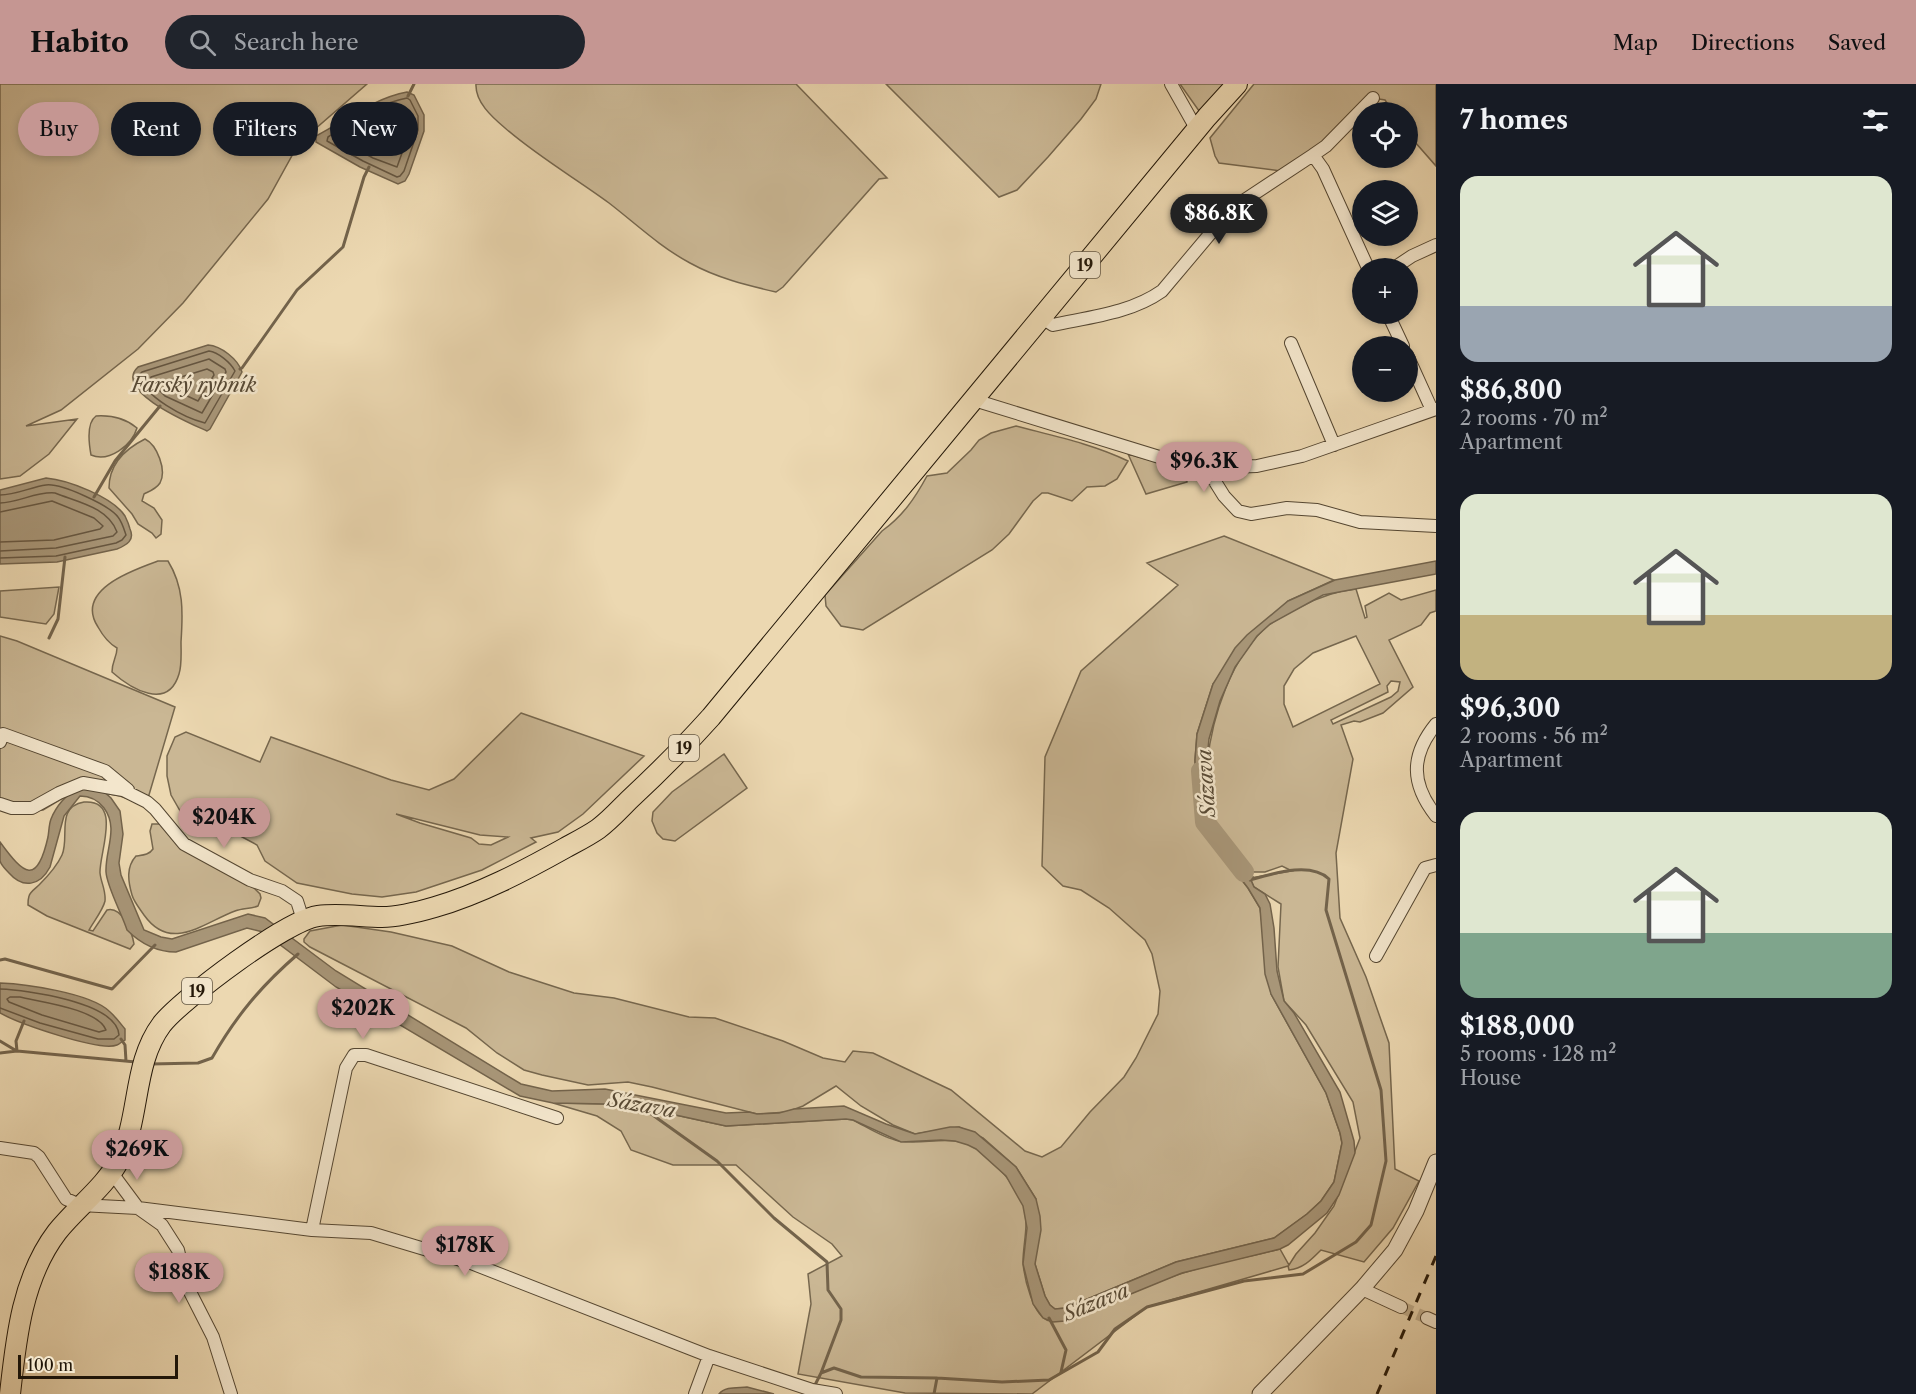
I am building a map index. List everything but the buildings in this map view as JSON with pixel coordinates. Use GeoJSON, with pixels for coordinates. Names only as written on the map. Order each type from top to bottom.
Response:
{"type":"FeatureCollection","features":[{"type":"Feature","properties":{"kind":"main road","name":"19"},"geometry":{"type":"LineString","coordinates":[[10,1394],[17,1332],[35,1272],[54,1236],[80,1205],[112,1173],[121,1157],[131,1124],[143,1063],[151,1041],[163,1023],[183,1002],[278,934],[303,920],[319,916],[386,917],[406,915],[436,907],[478,892],[545,860],[598,829],[683,749],[711,717],[1237,84]]}},
{"type":"Feature","properties":{"kind":"street"},"geometry":{"type":"LineString","coordinates":[[1171,84],[1197,130]]}},
{"type":"Feature","properties":{"kind":"street"},"geometry":{"type":"LineString","coordinates":[[1042,318],[1053,325],[1118,311],[1149,300],[1162,291],[1231,209],[1326,146],[1373,98]]}},
{"type":"Feature","properties":{"kind":"street"},"geometry":{"type":"LineString","coordinates":[[1313,155],[1323,169],[1363,258]]}},
{"type":"Feature","properties":{"kind":"street"},"geometry":{"type":"LineString","coordinates":[[1409,258],[1436,245]]}},
{"type":"Feature","properties":{"kind":"street"},"geometry":{"type":"LineString","coordinates":[[1291,343],[1334,445]]}},
{"type":"Feature","properties":{"kind":"street"},"geometry":{"type":"LineString","coordinates":[[1195,468],[1257,466],[1302,456],[1434,409],[1418,377]]}},
{"type":"Feature","properties":{"kind":"street"},"geometry":{"type":"LineString","coordinates":[[974,400],[1195,468],[1214,480],[1224,496],[1238,511],[1251,514],[1287,508],[1317,510],[1360,522],[1436,526]]}},
{"type":"Feature","properties":{"kind":"street"},"geometry":{"type":"LineString","coordinates":[[1436,724],[1419,750],[1416,769],[1419,790],[1436,816]]}},
{"type":"Feature","properties":{"kind":"street"},"geometry":{"type":"LineString","coordinates":[[0,742],[3,734],[105,771],[155,809],[184,844],[250,880],[282,891],[297,901],[303,920]]}},
{"type":"Feature","properties":{"kind":"street"},"geometry":{"type":"LineString","coordinates":[[0,804],[12,808],[32,808],[83,783],[123,790],[134,795]]}},
{"type":"Feature","properties":{"kind":"street"},"geometry":{"type":"LineString","coordinates":[[1376,956],[1425,868],[1436,865]]}},
{"type":"Feature","properties":{"kind":"street"},"geometry":{"type":"LineString","coordinates":[[312,1230],[346,1068],[354,1055],[366,1055],[557,1118]]}},
{"type":"Feature","properties":{"kind":"street"},"geometry":{"type":"LineString","coordinates":[[0,1148],[34,1153],[39,1157],[66,1199],[80,1205],[138,1208],[312,1230],[370,1233],[471,1263],[709,1356],[812,1390],[836,1394]]}},
{"type":"Feature","properties":{"kind":"street"},"geometry":{"type":"LineString","coordinates":[[1260,1394],[1362,1289],[1395,1250],[1416,1212],[1436,1162]]}},
{"type":"Feature","properties":{"kind":"street"},"geometry":{"type":"LineString","coordinates":[[112,1173],[138,1208],[162,1225],[178,1250],[186,1284],[213,1337],[231,1394]]}},
{"type":"Feature","properties":{"kind":"street"},"geometry":{"type":"LineString","coordinates":[[1362,1289],[1401,1307]]}},
{"type":"Feature","properties":{"kind":"street"},"geometry":{"type":"LineString","coordinates":[[695,1394],[709,1356]]}},
{"type":"Feature","properties":{"kind":"shaded area"},"geometry":{"type":"Polygon","coordinates":[[[0,84],[367,84],[346,102],[330,102],[330,116],[318,127],[318,102],[213,102],[213,156],[292,156],[268,199],[183,303],[138,349],[61,410],[26,426],[77,419],[49,454],[20,476],[0,479],[0,84]]]}},
{"type":"Feature","properties":{"kind":"shaded area"},"geometry":{"type":"Polygon","coordinates":[[[476,84],[796,84],[887,178],[879,179],[783,287],[776,292],[721,277],[668,250],[609,203],[530,148],[500,124],[481,103],[476,84]]]}},
{"type":"Feature","properties":{"kind":"shaded area"},"geometry":{"type":"Polygon","coordinates":[[[886,84],[1101,84],[1096,99],[1048,157],[1017,190],[999,197],[886,84]]]}},
{"type":"Feature","properties":{"kind":"shaded area"},"geometry":{"type":"Polygon","coordinates":[[[1180,84],[1228,84],[1204,118],[1180,84]]]}},
{"type":"Feature","properties":{"kind":"shaded area"},"geometry":{"type":"Polygon","coordinates":[[[1254,84],[1436,84],[1436,166],[1418,146],[1418,102],[1386,102],[1373,98],[1369,102],[1352,102],[1352,118],[1333,137],[1281,171],[1219,163],[1210,138],[1254,84]]]}},
{"type":"Feature","properties":{"kind":"shaded area"},"geometry":{"type":"Polygon","coordinates":[[[96,416],[118,418],[137,428],[130,441],[119,451],[105,457],[91,455],[89,429],[96,416]]]}},
{"type":"Feature","properties":{"kind":"shaded area"},"geometry":{"type":"Polygon","coordinates":[[[1016,426],[1087,445],[1128,461],[1117,479],[1105,486],[1087,487],[1072,501],[1042,493],[1033,501],[1009,534],[992,550],[863,630],[841,626],[826,606],[825,595],[882,531],[902,513],[927,476],[947,473],[979,440],[991,433],[1016,426]]]}},
{"type":"Feature","properties":{"kind":"shaded area"},"geometry":{"type":"Polygon","coordinates":[[[145,439],[157,452],[162,471],[160,483],[144,494],[142,501],[154,508],[162,520],[161,534],[156,538],[138,524],[109,488],[115,465],[125,453],[145,439]]]}},
{"type":"Feature","properties":{"kind":"shaded area"},"geometry":{"type":"Polygon","coordinates":[[[1128,454],[1185,470],[1187,482],[1146,494],[1128,454]]]}},
{"type":"Feature","properties":{"kind":"shaded area"},"geometry":{"type":"Polygon","coordinates":[[[1224,536],[1334,580],[1288,601],[1213,684],[1197,734],[1195,760],[1197,815],[1200,826],[1248,888],[1260,908],[1271,994],[1326,1093],[1342,1143],[1334,1182],[1321,1201],[1274,1238],[1176,1262],[1066,1308],[1055,1309],[1045,1296],[1035,1264],[1036,1199],[1016,1167],[983,1138],[959,1127],[915,1134],[893,1125],[861,1106],[836,1086],[803,1106],[787,1112],[757,1114],[628,1082],[588,1085],[524,1070],[497,1053],[466,1028],[304,942],[310,931],[342,925],[391,932],[452,946],[509,972],[574,993],[614,998],[689,1017],[715,1018],[783,1041],[823,1058],[845,1062],[853,1051],[873,1053],[951,1090],[1025,1151],[1042,1157],[1061,1147],[1090,1112],[1124,1077],[1158,1014],[1160,991],[1152,954],[1145,940],[1109,908],[1081,890],[1063,886],[1042,866],[1045,757],[1081,671],[1178,585],[1147,563],[1224,536]]]}},
{"type":"Feature","properties":{"kind":"shaded area"},"geometry":{"type":"Polygon","coordinates":[[[158,561],[168,561],[177,580],[182,620],[179,674],[174,685],[167,692],[158,694],[139,690],[112,672],[117,648],[104,636],[93,614],[94,602],[100,592],[122,576],[158,561]]]}},
{"type":"Feature","properties":{"kind":"shaded area"},"geometry":{"type":"Polygon","coordinates":[[[59,587],[54,614],[46,624],[0,617],[0,591],[59,587]]]}},
{"type":"Feature","properties":{"kind":"shaded area"},"geometry":{"type":"Polygon","coordinates":[[[1356,589],[1365,618],[1367,617],[1365,606],[1389,593],[1401,600],[1436,590],[1436,611],[1430,613],[1421,625],[1389,640],[1413,687],[1383,713],[1360,722],[1354,721],[1341,725],[1353,759],[1336,853],[1340,918],[1366,977],[1389,1043],[1395,1169],[1419,1181],[1393,1228],[1364,1262],[1321,1250],[1299,1268],[1289,1270],[1288,1266],[1147,1307],[1032,1394],[905,1393],[798,1374],[811,1304],[808,1274],[842,1256],[832,1244],[793,1217],[736,1165],[673,1165],[631,1150],[621,1131],[597,1116],[553,1103],[607,1104],[648,1109],[726,1126],[846,1119],[853,1120],[893,1140],[957,1141],[966,1144],[975,1148],[997,1166],[1011,1182],[1021,1199],[1026,1221],[1023,1262],[1025,1277],[1034,1305],[1044,1318],[1050,1321],[1075,1317],[1172,1277],[1231,1260],[1280,1249],[1289,1265],[1334,1206],[1360,1138],[1353,1102],[1306,1025],[1284,1001],[1278,967],[1281,904],[1254,887],[1250,878],[1292,871],[1282,866],[1265,872],[1253,872],[1232,856],[1214,837],[1206,823],[1203,794],[1213,727],[1226,688],[1244,653],[1269,625],[1280,618],[1321,597],[1356,589]],[[1356,636],[1313,653],[1294,669],[1284,686],[1284,704],[1293,727],[1380,684],[1356,636]],[[1391,681],[1387,686],[1388,692],[1331,720],[1333,724],[1391,697],[1398,691],[1400,682],[1391,681]]]}},
{"type":"Feature","properties":{"kind":"shaded area"},"geometry":{"type":"Polygon","coordinates":[[[0,636],[175,707],[146,805],[120,796],[82,789],[43,810],[6,812],[0,809],[0,636]]]}},
{"type":"Feature","properties":{"kind":"shaded area"},"geometry":{"type":"Polygon","coordinates":[[[521,713],[644,756],[583,814],[558,832],[531,838],[536,842],[482,870],[416,892],[382,897],[352,894],[297,883],[265,861],[257,845],[231,831],[199,825],[183,816],[171,795],[167,776],[167,756],[175,737],[186,732],[260,762],[271,737],[391,780],[429,790],[454,779],[521,713]],[[396,814],[471,838],[479,844],[491,845],[508,837],[480,835],[396,814]]]}},
{"type":"Feature","properties":{"kind":"shaded area"},"geometry":{"type":"Polygon","coordinates":[[[724,754],[747,788],[675,841],[663,839],[657,833],[652,821],[653,812],[672,792],[724,754]]]}},
{"type":"Feature","properties":{"kind":"shaded area"},"geometry":{"type":"Polygon","coordinates":[[[84,802],[96,803],[103,809],[106,818],[100,873],[105,901],[89,930],[93,931],[107,910],[117,912],[122,916],[131,933],[134,944],[130,949],[47,916],[28,905],[31,893],[52,871],[62,855],[66,816],[69,810],[84,802]]]}},
{"type":"Feature","properties":{"kind":"shaded area"},"geometry":{"type":"Polygon","coordinates":[[[152,824],[160,824],[225,872],[254,888],[261,898],[258,906],[235,911],[188,932],[176,934],[165,932],[154,926],[134,900],[129,879],[131,865],[136,856],[148,854],[153,849],[150,831],[152,824]]]}},
{"type":"Feature","properties":{"kind":"water"},"geometry":{"type":"Polygon","coordinates":[[[407,92],[414,95],[418,102],[377,102],[407,92]]]}},
{"type":"Feature","properties":{"kind":"water"},"geometry":{"type":"Polygon","coordinates":[[[418,103],[424,115],[424,131],[418,148],[418,103]]]}},
{"type":"Feature","properties":{"kind":"water"},"geometry":{"type":"Polygon","coordinates":[[[330,128],[330,150],[318,143],[318,135],[330,128]]]}},
{"type":"Feature","properties":{"kind":"water"},"geometry":{"type":"Polygon","coordinates":[[[341,156],[415,156],[405,181],[398,184],[341,156]]]}},
{"type":"Feature","properties":{"kind":"water","name":"Farský rybník"},"geometry":{"type":"Polygon","coordinates":[[[208,345],[228,354],[237,362],[242,372],[207,431],[172,414],[144,396],[136,386],[133,376],[138,367],[208,345]]]}},
{"type":"Feature","properties":{"kind":"water"},"geometry":{"type":"Polygon","coordinates":[[[46,478],[78,486],[111,502],[126,518],[131,533],[129,542],[117,549],[57,562],[0,564],[0,490],[46,478]]]}},
{"type":"Feature","properties":{"kind":"water"},"geometry":{"type":"Polygon","coordinates":[[[1436,561],[1436,574],[1323,595],[1270,624],[1257,636],[1235,667],[1220,701],[1209,739],[1202,808],[1207,825],[1224,849],[1253,877],[1250,878],[1254,887],[1265,894],[1270,904],[1277,971],[1284,1001],[1294,1013],[1340,1092],[1354,1141],[1355,1153],[1339,1195],[1327,1213],[1280,1249],[1182,1273],[1065,1321],[1053,1322],[1043,1318],[1033,1304],[1023,1264],[1027,1228],[1023,1206],[1006,1176],[976,1149],[968,1145],[941,1140],[901,1142],[846,1119],[726,1126],[648,1109],[607,1104],[553,1103],[520,1096],[336,987],[263,932],[247,928],[176,952],[149,946],[137,939],[127,930],[107,878],[106,864],[111,831],[108,816],[102,805],[91,798],[80,796],[64,816],[50,867],[41,878],[31,883],[20,881],[2,866],[0,861],[0,842],[23,868],[34,869],[44,853],[51,819],[62,801],[78,787],[103,791],[120,811],[123,834],[119,863],[121,875],[144,930],[172,939],[248,914],[265,918],[336,971],[521,1084],[552,1091],[605,1089],[726,1113],[779,1113],[794,1109],[844,1106],[915,1134],[950,1127],[975,1132],[1016,1167],[1036,1199],[1041,1230],[1035,1264],[1050,1305],[1055,1309],[1066,1308],[1176,1262],[1274,1238],[1321,1201],[1334,1182],[1342,1143],[1340,1133],[1326,1093],[1271,994],[1265,974],[1260,908],[1248,888],[1200,826],[1197,815],[1195,760],[1197,734],[1213,684],[1235,648],[1288,601],[1335,580],[1436,561]]]}},
{"type":"Feature","properties":{"kind":"water"},"geometry":{"type":"Polygon","coordinates":[[[0,983],[25,985],[88,999],[111,1013],[125,1029],[125,1040],[117,1045],[108,1046],[77,1041],[9,1018],[0,1013],[0,983]]]}},
{"type":"Feature","properties":{"kind":"water"},"geometry":{"type":"Polygon","coordinates":[[[747,1387],[774,1394],[719,1394],[728,1389],[747,1387]]]}},
{"type":"Feature","properties":{"kind":"waterway"},"geometry":{"type":"LineString","coordinates":[[408,96],[414,84]]}},
{"type":"Feature","properties":{"kind":"waterway"},"geometry":{"type":"LineString","coordinates":[[240,369],[297,290],[343,247],[369,167]]}},
{"type":"Feature","properties":{"kind":"waterway"},"geometry":{"type":"LineString","coordinates":[[94,497],[115,461],[160,406]]}},
{"type":"Feature","properties":{"kind":"waterway"},"geometry":{"type":"LineString","coordinates":[[49,638],[58,619],[65,557]]}},
{"type":"Feature","properties":{"kind":"waterway","name":"Sázava"},"geometry":{"type":"LineString","coordinates":[[1201,771],[1205,822],[1244,872]]}},
{"type":"Feature","properties":{"kind":"waterway"},"geometry":{"type":"LineString","coordinates":[[643,1106],[717,1161],[774,1218],[827,1262],[828,1290],[841,1309],[841,1320],[821,1373],[834,1368],[861,1377],[1002,1382],[1049,1380],[1098,1352],[1115,1329],[1147,1307],[1244,1281],[1303,1274],[1356,1242],[1371,1225],[1386,1161],[1381,1090],[1326,910],[1329,879],[1312,871],[1291,870],[1250,880]]}},
{"type":"Feature","properties":{"kind":"waterway"},"geometry":{"type":"LineString","coordinates":[[0,960],[5,959],[112,989],[155,945]]}},
{"type":"Feature","properties":{"kind":"waterway"},"geometry":{"type":"LineString","coordinates":[[151,1064],[198,1063],[212,1058],[250,1002],[298,954]]}},
{"type":"Feature","properties":{"kind":"waterway"},"geometry":{"type":"LineString","coordinates":[[17,1051],[16,1041],[24,1021]]}},
{"type":"Feature","properties":{"kind":"waterway"},"geometry":{"type":"LineString","coordinates":[[121,1039],[125,1045],[126,1061]]}},
{"type":"Feature","properties":{"kind":"waterway"},"geometry":{"type":"LineString","coordinates":[[0,1041],[15,1050]]}},
{"type":"Feature","properties":{"kind":"waterway"},"geometry":{"type":"LineString","coordinates":[[0,1053],[17,1051],[136,1062]]}},
{"type":"Feature","properties":{"kind":"waterway"},"geometry":{"type":"LineString","coordinates":[[1049,1318],[1066,1350],[1061,1372]]}},
{"type":"Feature","properties":{"kind":"waterway"},"geometry":{"type":"LineString","coordinates":[[814,1387],[821,1373]]}},
{"type":"Feature","properties":{"kind":"waterway"},"geometry":{"type":"LineString","coordinates":[[934,1394],[937,1378]]}},
{"type":"Feature","properties":{"kind":"tunnel"},"geometry":{"type":"LineString","coordinates":[[1401,1307],[1427,1318]]}},
{"type":"Feature","properties":{"kind":"railway"},"geometry":{"type":"LineString","coordinates":[[1377,1394],[1436,1256]]}}]}
